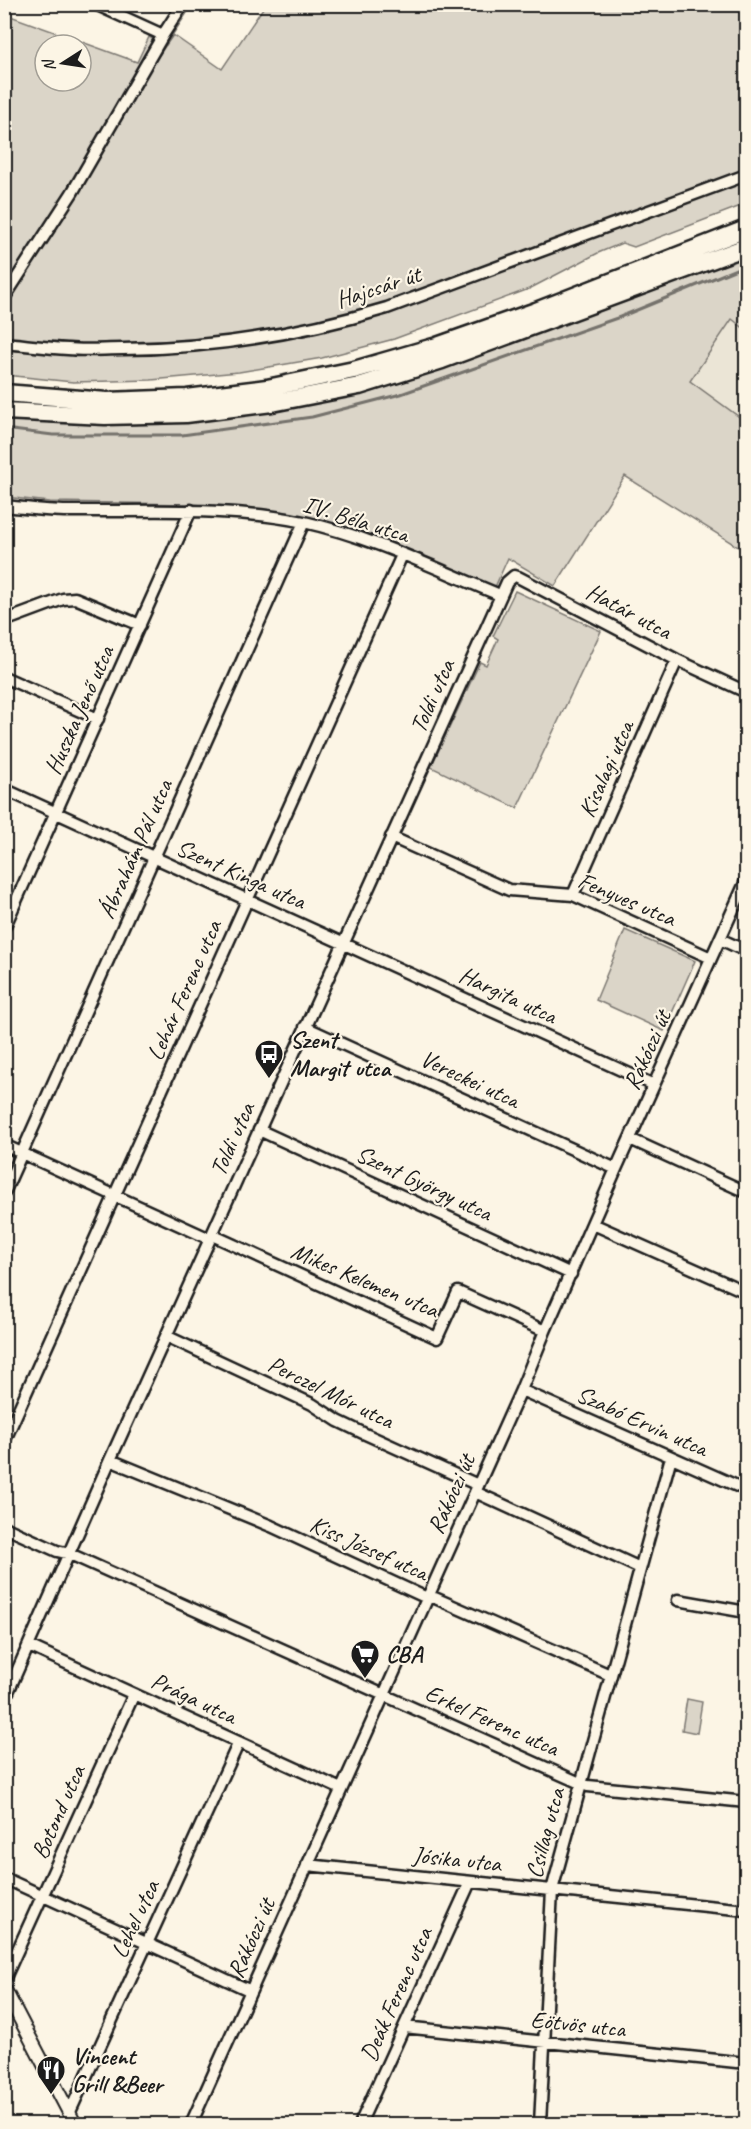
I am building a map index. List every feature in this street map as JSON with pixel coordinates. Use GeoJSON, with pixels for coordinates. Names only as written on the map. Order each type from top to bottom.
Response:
{"type":"FeatureCollection","features":[{"type":"Feature","properties":{"kind":"highway"},"geometry":{"type":"LineString","coordinates":[[4,393],[107,401],[187,398],[267,388],[354,370],[437,346],[536,311],[747,229]]}},
{"type":"Feature","properties":{"kind":"highway"},"geometry":{"type":"LineString","coordinates":[[4,411],[105,416],[186,414],[272,403],[358,386],[453,356],[747,247]]}},
{"type":"Feature","properties":{"kind":"street"},"geometry":{"type":"LineString","coordinates":[[95,4],[163,35]]}},
{"type":"Feature","properties":{"kind":"street"},"geometry":{"type":"LineString","coordinates":[[4,298],[72,193],[183,4]]}},
{"type":"Feature","properties":{"kind":"street","name":"Hajcsár út"},"geometry":{"type":"LineString","coordinates":[[4,343],[70,350],[153,349],[222,343],[344,321],[387,308],[747,175]]}},
{"type":"Feature","properties":{"kind":"street","name":"IV. Béla utca"},"geometry":{"type":"LineString","coordinates":[[4,506],[66,511],[191,510],[304,522],[356,536],[500,596]]}},
{"type":"Feature","properties":{"kind":"street","name":"Huszka Jenő utca"},"geometry":{"type":"LineString","coordinates":[[4,928],[9,904],[56,813],[191,510]]}},
{"type":"Feature","properties":{"kind":"street","name":"Ábrahám Pál utca"},"geometry":{"type":"LineString","coordinates":[[4,1192],[304,522]]}},
{"type":"Feature","properties":{"kind":"street","name":"Lehár Ferenc utca"},"geometry":{"type":"LineString","coordinates":[[4,1442],[402,555]]}},
{"type":"Feature","properties":{"kind":"street","name":"Határ utca"},"geometry":{"type":"LineString","coordinates":[[500,596],[510,578],[518,577],[677,660],[747,692]]}},
{"type":"Feature","properties":{"kind":"street","name":"Toldi utca"},"geometry":{"type":"LineString","coordinates":[[4,1701],[110,1460],[500,596]]}},
{"type":"Feature","properties":{"kind":"street"},"geometry":{"type":"LineString","coordinates":[[4,621],[63,599],[75,598],[140,625]]}},
{"type":"Feature","properties":{"kind":"street","name":"Kisalagi utca"},"geometry":{"type":"LineString","coordinates":[[573,895],[677,660]]}},
{"type":"Feature","properties":{"kind":"street"},"geometry":{"type":"LineString","coordinates":[[4,677],[98,719]]}},
{"type":"Feature","properties":{"kind":"street","name":"Szent Kinga utca"},"geometry":{"type":"LineString","coordinates":[[4,789],[247,901],[344,942]]}},
{"type":"Feature","properties":{"kind":"street","name":"Fenyves utca"},"geometry":{"type":"LineString","coordinates":[[391,837],[509,890],[573,895],[711,958]]}},
{"type":"Feature","properties":{"kind":"street","name":"Rákóczi út"},"geometry":{"type":"LineString","coordinates":[[191,2124],[477,1489],[616,1169],[747,881]]}},
{"type":"Feature","properties":{"kind":"street"},"geometry":{"type":"LineString","coordinates":[[720,939],[747,951]]}},
{"type":"Feature","properties":{"kind":"street","name":"Hargita utca"},"geometry":{"type":"LineString","coordinates":[[344,942],[654,1085]]}},
{"type":"Feature","properties":{"kind":"street","name":"Vereckei utca"},"geometry":{"type":"LineString","coordinates":[[305,1027],[616,1169]]}},
{"type":"Feature","properties":{"kind":"street","name":"Szent György utca"},"geometry":{"type":"LineString","coordinates":[[259,1130],[571,1274]]}},
{"type":"Feature","properties":{"kind":"street"},"geometry":{"type":"LineString","coordinates":[[630,1139],[747,1192]]}},
{"type":"Feature","properties":{"kind":"street"},"geometry":{"type":"LineString","coordinates":[[4,1145],[211,1237]]}},
{"type":"Feature","properties":{"kind":"street"},"geometry":{"type":"LineString","coordinates":[[593,1224],[747,1292]]}},
{"type":"Feature","properties":{"kind":"street","name":"Mikes Kelemen utca"},"geometry":{"type":"LineString","coordinates":[[211,1237],[437,1338],[458,1292],[545,1331]]}},
{"type":"Feature","properties":{"kind":"street","name":"Perczel Mór utca"},"geometry":{"type":"LineString","coordinates":[[166,1336],[312,1404],[338,1421],[640,1568]]}},
{"type":"Feature","properties":{"kind":"street","name":"Szabó Ervin utca"},"geometry":{"type":"LineString","coordinates":[[521,1390],[747,1490]]}},
{"type":"Feature","properties":{"kind":"street","name":"Csillag utca"},"geometry":{"type":"LineString","coordinates":[[540,2124],[552,1890],[671,1457]]}},
{"type":"Feature","properties":{"kind":"street","name":"Kiss József utca"},"geometry":{"type":"LineString","coordinates":[[110,1460],[271,1526],[427,1598],[435,1599],[610,1675]]}},
{"type":"Feature","properties":{"kind":"street","name":"Erkel Ferenc utca"},"geometry":{"type":"LineString","coordinates":[[4,1527],[57,1551],[70,1554],[588,1786],[747,1802]]}},
{"type":"Feature","properties":{"kind":"street"},"geometry":{"type":"LineString","coordinates":[[678,1600],[747,1612]]}},
{"type":"Feature","properties":{"kind":"street","name":"Prága utca"},"geometry":{"type":"LineString","coordinates":[[29,1646],[341,1789]]}},
{"type":"Feature","properties":{"kind":"street","name":"Botond utca"},"geometry":{"type":"LineString","coordinates":[[4,1980],[134,1694]]}},
{"type":"Feature","properties":{"kind":"street","name":"Lehel utca"},"geometry":{"type":"LineString","coordinates":[[72,2119],[147,1943],[239,1742]]}},
{"type":"Feature","properties":{"kind":"street","name":"Jósika utca"},"geometry":{"type":"LineString","coordinates":[[307,1865],[747,1911]]}},
{"type":"Feature","properties":{"kind":"street"},"geometry":{"type":"LineString","coordinates":[[4,1878],[251,1991]]}},
{"type":"Feature","properties":{"kind":"street","name":"Deák Ferenc utca"},"geometry":{"type":"LineString","coordinates":[[360,2124],[470,1882]]}},
{"type":"Feature","properties":{"kind":"street"},"geometry":{"type":"LineString","coordinates":[[4,1988],[72,2119]]}},
{"type":"Feature","properties":{"kind":"street","name":"Eötvös utca"},"geometry":{"type":"LineString","coordinates":[[404,2027],[747,2063]]}},
{"type":"Feature","properties":{"kind":"shaded area"},"geometry":{"type":"Polygon","coordinates":[[[265,5],[746,5],[746,204],[634,247],[622,243],[529,289],[394,339],[322,358],[239,372],[151,380],[73,382],[5,375],[5,14],[57,33],[33,33],[33,93],[93,93],[93,46],[137,62],[149,37],[166,45],[173,35],[222,69],[265,5]]]}},
{"type":"Feature","properties":{"kind":"shaded area"},"geometry":{"type":"Polygon","coordinates":[[[746,254],[746,330],[732,319],[690,381],[746,422],[746,552],[625,476],[555,586],[508,558],[495,587],[404,551],[305,517],[258,509],[189,504],[50,502],[5,497],[4,414],[271,408],[746,254]]]}},
{"type":"Feature","properties":{"kind":"shaded area"},"geometry":{"type":"Polygon","coordinates":[[[732,319],[746,330],[746,422],[690,381],[732,319]]]}},
{"type":"Feature","properties":{"kind":"shaded area"},"geometry":{"type":"Polygon","coordinates":[[[515,591],[601,631],[517,808],[431,767],[480,662],[486,665],[498,639],[493,636],[515,591]]]}},
{"type":"Feature","properties":{"kind":"shaded area"},"geometry":{"type":"Polygon","coordinates":[[[625,930],[695,961],[664,1031],[596,1000],[625,930]]]}},
{"type":"Feature","properties":{"kind":"shaded area"},"geometry":{"type":"Polygon","coordinates":[[[687,1699],[702,1702],[697,1733],[682,1730],[687,1699]]]}},
{"type":"Feature","properties":{"kind":"waterway"},"geometry":{"type":"LineString","coordinates":[[153,63],[192,4]]}},
{"type":"Feature","properties":{"kind":"waterway"},"geometry":{"type":"LineString","coordinates":[[4,310],[31,265]]}},
{"type":"Feature","properties":{"kind":"waterway"},"geometry":{"type":"LineString","coordinates":[[4,429],[53,435],[182,435],[312,417],[401,394],[620,317],[746,265]]}},
{"type":"Feature","properties":{"kind":"place","name":"Szent Margit utca"},"geometry":{"type":"Point","coordinates":[269,1080]}},
{"type":"Feature","properties":{"kind":"place","name":"CBA"},"geometry":{"type":"Point","coordinates":[365,1680]}},
{"type":"Feature","properties":{"kind":"place","name":"Vincent Grill &Beer"},"geometry":{"type":"Point","coordinates":[51,2096]}}]}
